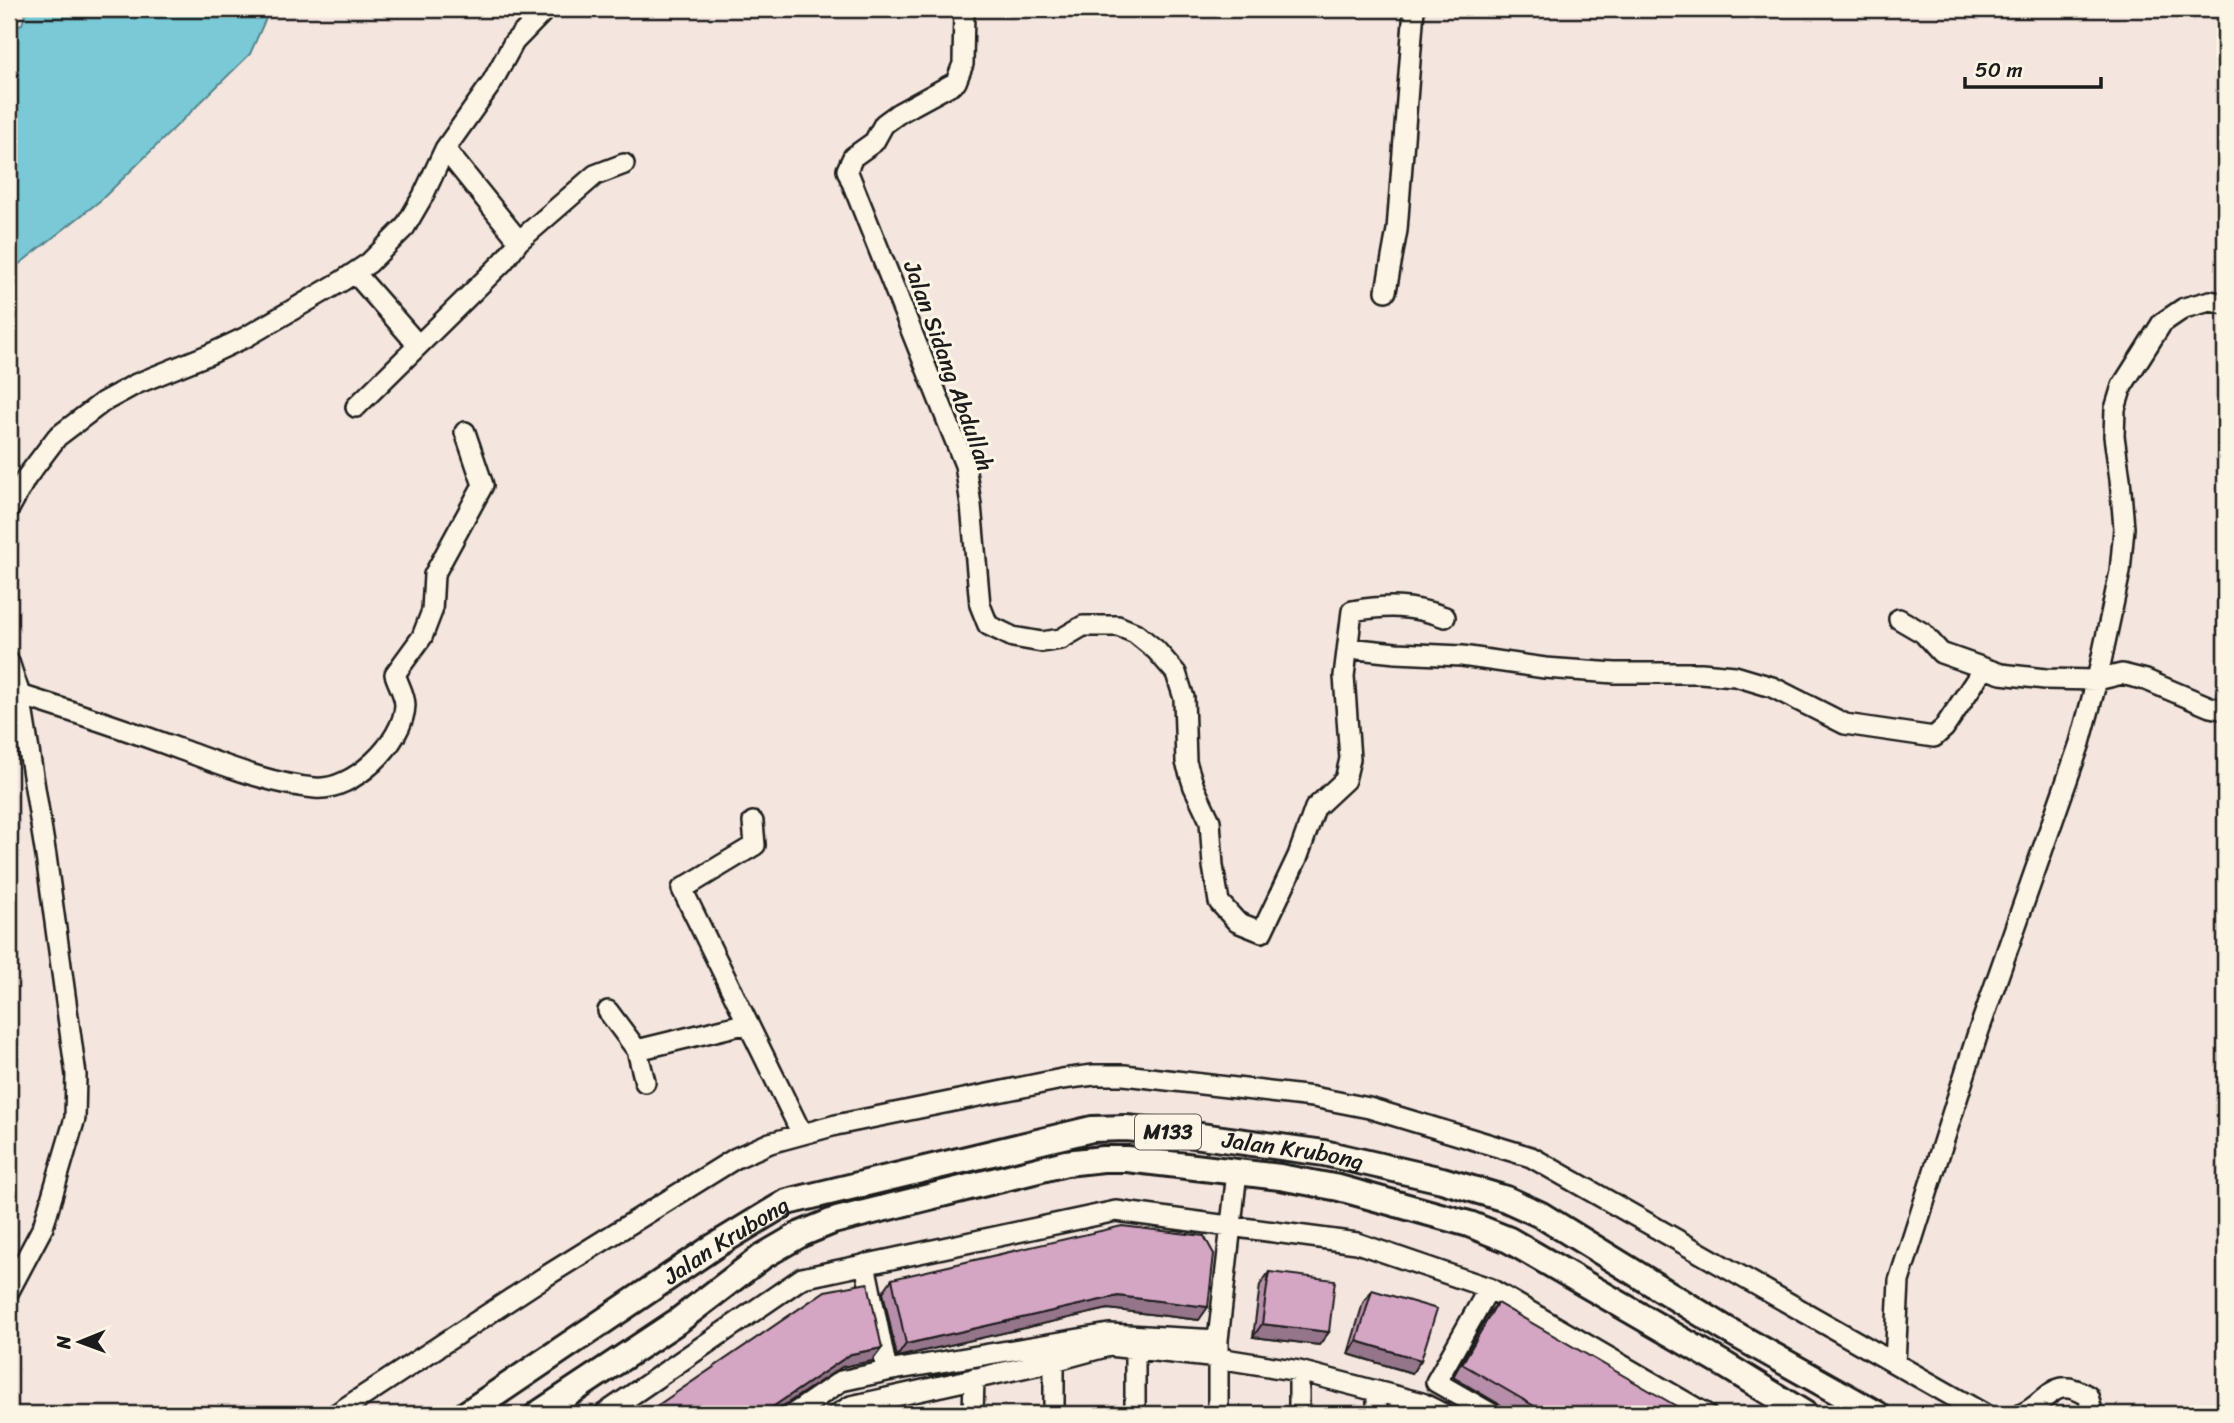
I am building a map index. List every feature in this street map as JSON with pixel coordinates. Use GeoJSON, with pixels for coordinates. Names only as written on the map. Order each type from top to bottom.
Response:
{"type":"FeatureCollection","features":[{"type":"Feature","properties":{"kind":"main road","name":"Jalan Krubong"},"geometry":{"type":"LineString","coordinates":[[467,1414],[713,1247],[787,1202],[1092,1129],[1126,1128],[1351,1158],[1506,1199],[1541,1215],[1726,1329],[1877,1414]]}},
{"type":"Feature","properties":{"kind":"main road","name":"Jalan Krubong"},"geometry":{"type":"LineString","coordinates":[[538,1414],[678,1321],[763,1256],[802,1234],[834,1221],[1066,1163],[1127,1159],[1280,1177],[1339,1188],[1469,1224],[1509,1240],[1805,1414]]}},
{"type":"Feature","properties":{"kind":"main road"},"geometry":{"type":"LineString","coordinates":[[493,1414],[604,1341],[658,1286]]}},
{"type":"Feature","properties":{"kind":"main road"},"geometry":{"type":"LineString","coordinates":[[523,1414],[613,1355],[678,1321]]}},
{"type":"Feature","properties":{"kind":"street"},"geometry":{"type":"LineString","coordinates":[[9,509],[26,478],[57,437],[103,402],[136,384],[246,337],[369,263],[405,227],[445,149],[491,84],[514,42],[546,9]]}},
{"type":"Feature","properties":{"kind":"street","name":"Jalan Sidang Abdullah"},"geometry":{"type":"LineString","coordinates":[[964,9],[963,64],[956,82],[884,124],[873,142],[853,158],[847,170],[965,465],[980,605],[988,625],[1013,637],[1042,642],[1061,639],[1083,625],[1118,626],[1135,632],[1156,650],[1176,673],[1184,698],[1186,762],[1210,821],[1219,902],[1237,922],[1262,932],[1298,856],[1315,808],[1345,780],[1350,759],[1344,676],[1352,611],[1384,605],[1445,617]]}},
{"type":"Feature","properties":{"kind":"street"},"geometry":{"type":"LineString","coordinates":[[1386,291],[1398,230],[1414,9]]}},
{"type":"Feature","properties":{"kind":"street"},"geometry":{"type":"LineString","coordinates":[[445,149],[519,241]]}},
{"type":"Feature","properties":{"kind":"street"},"geometry":{"type":"LineString","coordinates":[[356,407],[503,262],[519,241],[595,175],[624,164]]}},
{"type":"Feature","properties":{"kind":"street"},"geometry":{"type":"LineString","coordinates":[[355,273],[418,345]]}},
{"type":"Feature","properties":{"kind":"street"},"geometry":{"type":"LineString","coordinates":[[1895,1363],[1899,1281],[1982,1023],[2080,743],[2097,680],[2120,572],[2124,527],[2114,436],[2115,409],[2122,386],[2162,323],[2183,308],[2210,301],[2225,304]]}},
{"type":"Feature","properties":{"kind":"street"},"geometry":{"type":"LineString","coordinates":[[20,695],[213,761],[296,785],[317,789],[338,785],[356,776],[377,758],[393,738],[403,719],[405,702],[395,674],[422,637],[432,611],[434,575],[483,485],[464,432]]}},
{"type":"Feature","properties":{"kind":"street"},"geometry":{"type":"LineString","coordinates":[[1899,619],[1923,633],[1941,653],[2001,674],[2097,680],[2122,674],[2146,680],[2210,707],[2225,710]]}},
{"type":"Feature","properties":{"kind":"street"},"geometry":{"type":"LineString","coordinates":[[1348,648],[1462,656],[1545,668],[1735,676],[1772,687],[1845,724],[1934,737],[1944,728],[1984,668]]}},
{"type":"Feature","properties":{"kind":"street"},"geometry":{"type":"LineString","coordinates":[[9,662],[20,695],[46,856],[76,1075],[75,1118],[43,1227],[9,1291]]}},
{"type":"Feature","properties":{"kind":"street"},"geometry":{"type":"LineString","coordinates":[[752,822],[754,845],[682,889],[802,1134]]}},
{"type":"Feature","properties":{"kind":"street"},"geometry":{"type":"LineString","coordinates":[[608,1011],[637,1050],[645,1082]]}},
{"type":"Feature","properties":{"kind":"street"},"geometry":{"type":"LineString","coordinates":[[637,1050],[748,1023]]}},
{"type":"Feature","properties":{"kind":"street"},"geometry":{"type":"LineString","coordinates":[[336,1414],[543,1278],[736,1158],[759,1148],[836,1125],[931,1105],[1062,1079],[1124,1075],[1313,1097],[1369,1108],[1531,1157],[1984,1414]]}},
{"type":"Feature","properties":{"kind":"street"},"geometry":{"type":"LineString","coordinates":[[1217,1414],[1218,1349],[1237,1172]]}},
{"type":"Feature","properties":{"kind":"street"},"geometry":{"type":"LineString","coordinates":[[604,1414],[802,1278],[1116,1211],[1357,1243],[1489,1287],[1700,1413]]}},
{"type":"Feature","properties":{"kind":"street"},"geometry":{"type":"LineString","coordinates":[[865,1264],[887,1371]]}},
{"type":"Feature","properties":{"kind":"street"},"geometry":{"type":"LineString","coordinates":[[1489,1287],[1436,1382],[1492,1414]]}},
{"type":"Feature","properties":{"kind":"street"},"geometry":{"type":"LineString","coordinates":[[793,1414],[841,1381],[1109,1334],[1218,1349],[1422,1403],[1443,1414]]}},
{"type":"Feature","properties":{"kind":"street"},"geometry":{"type":"LineString","coordinates":[[838,1414],[851,1406],[889,1406],[974,1378],[1108,1346],[1135,1350],[1218,1349]]}},
{"type":"Feature","properties":{"kind":"street"},"geometry":{"type":"LineString","coordinates":[[1135,1350],[1135,1414]]}},
{"type":"Feature","properties":{"kind":"street"},"geometry":{"type":"LineString","coordinates":[[1054,1361],[1054,1414]]}},
{"type":"Feature","properties":{"kind":"street"},"geometry":{"type":"LineString","coordinates":[[1299,1371],[1299,1414]]}},
{"type":"Feature","properties":{"kind":"street"},"geometry":{"type":"LineString","coordinates":[[974,1378],[974,1414]]}},
{"type":"Feature","properties":{"kind":"street"},"geometry":{"type":"LineString","coordinates":[[2022,1414],[2032,1410],[2054,1390],[2066,1388],[2088,1396],[2087,1412]]}},
{"type":"Feature","properties":{"kind":"street"},"geometry":{"type":"LineString","coordinates":[[1377,1391],[1377,1414]]}},
{"type":"Feature","properties":{"kind":"water"},"geometry":{"type":"Polygon","coordinates":[[[27,9],[270,9],[250,54],[101,200],[9,272],[9,29],[22,24],[27,9]]]}},
{"type":"Feature","properties":{"kind":"building"},"geometry":{"type":"Polygon","coordinates":[[[1122,1226],[1204,1236],[1214,1254],[1208,1307],[1118,1296],[906,1344],[892,1279],[1122,1226]]]}},
{"type":"Feature","properties":{"kind":"building"},"geometry":{"type":"Polygon","coordinates":[[[1269,1272],[1335,1280],[1329,1332],[1262,1324],[1269,1272]]]}},
{"type":"Feature","properties":{"kind":"building"},"geometry":{"type":"Polygon","coordinates":[[[868,1283],[882,1348],[851,1354],[762,1414],[645,1414],[825,1291],[868,1283]]]}},
{"type":"Feature","properties":{"kind":"building"},"geometry":{"type":"Polygon","coordinates":[[[1372,1290],[1437,1309],[1421,1360],[1357,1341],[1372,1290]]]}},
{"type":"Feature","properties":{"kind":"building"},"geometry":{"type":"Polygon","coordinates":[[[1497,1303],[1685,1411],[1683,1414],[1548,1414],[1462,1364],[1497,1303]]]}}]}
